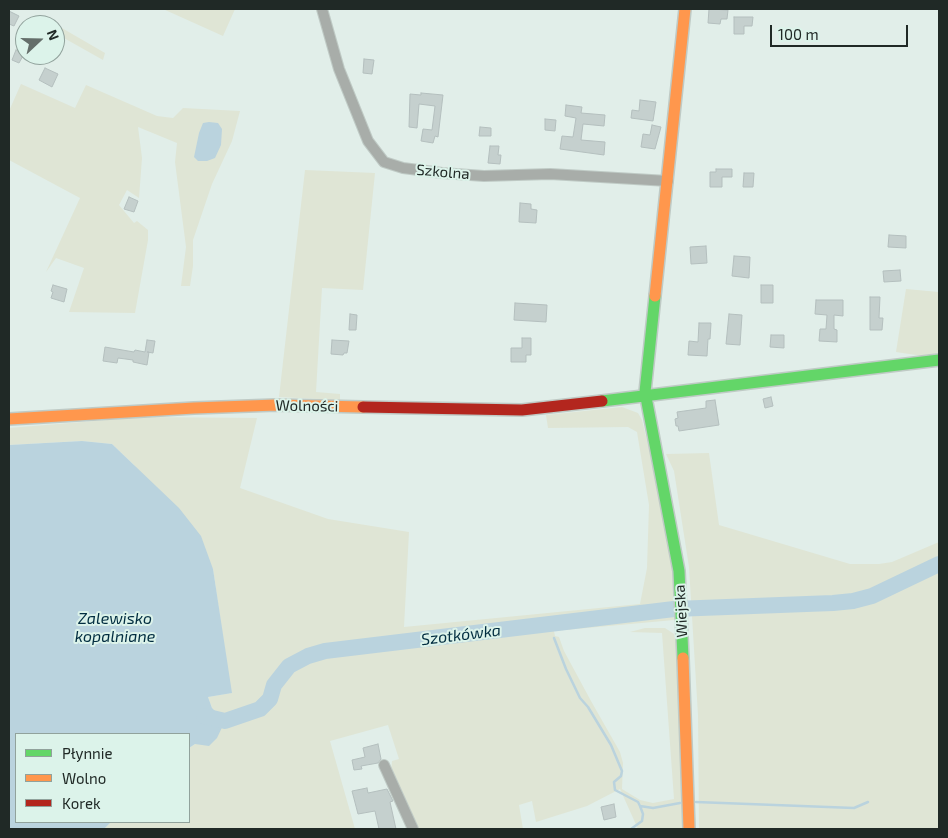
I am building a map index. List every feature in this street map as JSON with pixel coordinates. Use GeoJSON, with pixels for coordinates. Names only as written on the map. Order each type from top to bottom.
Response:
{"type":"FeatureCollection","features":[{"type":"Feature","properties":{"kind":"main road"},"geometry":{"type":"LineString","coordinates":[[668,181],[685,9]]}},
{"type":"Feature","properties":{"kind":"main road","name":"Wiejska"},"geometry":{"type":"LineString","coordinates":[[668,181],[645,396],[674,543],[681,598],[689,829]]}},
{"type":"Feature","properties":{"kind":"main road","name":"Wolności"},"geometry":{"type":"LineString","coordinates":[[9,419],[276,405],[522,410],[939,360]]}},
{"type":"Feature","properties":{"kind":"street","name":"Szkolna"},"geometry":{"type":"LineString","coordinates":[[322,9],[339,69],[368,140],[384,162],[403,168],[484,176],[550,174],[668,181]]}},
{"type":"Feature","properties":{"kind":"street"},"geometry":{"type":"LineString","coordinates":[[384,765],[413,829]]}},
{"type":"Feature","properties":{"kind":"green space"},"geometry":{"type":"Polygon","coordinates":[[[163,9],[235,9],[223,36],[163,9]]]}},
{"type":"Feature","properties":{"kind":"green space"},"geometry":{"type":"Polygon","coordinates":[[[65,30],[105,53],[103,60],[65,39],[65,30]]]}},
{"type":"Feature","properties":{"kind":"green space"},"geometry":{"type":"Polygon","coordinates":[[[21,84],[75,108],[86,85],[157,116],[173,118],[183,108],[240,111],[232,141],[212,184],[193,240],[193,266],[190,286],[181,286],[186,247],[175,162],[177,143],[138,127],[142,158],[139,198],[127,190],[119,205],[134,223],[137,221],[148,230],[148,240],[135,313],[69,312],[84,268],[56,258],[46,272],[80,198],[9,160],[9,111],[21,84]]]}},
{"type":"Feature","properties":{"kind":"green space"},"geometry":{"type":"Polygon","coordinates":[[[305,170],[375,173],[363,290],[322,288],[316,392],[340,394],[340,400],[279,397],[305,170]]]}},
{"type":"Feature","properties":{"kind":"green space"},"geometry":{"type":"Polygon","coordinates":[[[906,289],[939,292],[939,353],[923,356],[896,352],[906,289]]]}},
{"type":"Feature","properties":{"kind":"green space"},"geometry":{"type":"Polygon","coordinates":[[[622,407],[638,413],[642,420],[673,568],[674,620],[554,631],[555,636],[559,637],[564,651],[620,752],[623,763],[622,789],[640,800],[653,803],[674,799],[662,633],[630,632],[645,628],[665,628],[674,634],[677,647],[684,829],[638,829],[620,789],[587,806],[536,822],[532,801],[519,805],[523,829],[417,829],[391,773],[392,761],[399,759],[388,725],[330,741],[355,829],[104,829],[110,823],[190,823],[190,747],[195,744],[212,708],[208,697],[231,693],[213,569],[133,464],[112,444],[82,441],[9,445],[9,428],[143,417],[257,418],[240,488],[328,519],[409,532],[404,627],[640,604],[647,568],[649,505],[637,432],[628,427],[548,428],[546,415],[622,407]]]}},
{"type":"Feature","properties":{"kind":"green space"},"geometry":{"type":"Polygon","coordinates":[[[709,453],[719,525],[850,564],[892,562],[939,542],[939,829],[699,829],[698,715],[689,567],[674,471],[666,454],[709,453]]]}},
{"type":"Feature","properties":{"kind":"water"},"geometry":{"type":"Polygon","coordinates":[[[203,123],[218,123],[222,129],[221,145],[215,158],[207,161],[198,161],[194,157],[199,133],[203,123]]]}},
{"type":"Feature","properties":{"kind":"water","name":"Zalewisko kopalniane"},"geometry":{"type":"Polygon","coordinates":[[[82,441],[112,444],[179,508],[201,536],[213,569],[232,693],[208,697],[212,708],[225,721],[217,738],[209,746],[195,744],[190,747],[190,733],[15,733],[15,823],[110,823],[104,829],[9,829],[9,445],[82,441]]]}},
{"type":"Feature","properties":{"kind":"building"},"geometry":{"type":"Polygon","coordinates":[[[709,9],[728,10],[727,19],[721,19],[720,24],[708,23],[709,9]]]}},
{"type":"Feature","properties":{"kind":"building"},"geometry":{"type":"Polygon","coordinates":[[[9,11],[17,15],[15,15],[14,26],[9,24],[9,11]]]}},
{"type":"Feature","properties":{"kind":"building"},"geometry":{"type":"Polygon","coordinates":[[[734,17],[753,17],[752,26],[744,26],[744,34],[734,34],[734,17]]]}},
{"type":"Feature","properties":{"kind":"building"},"geometry":{"type":"Polygon","coordinates":[[[364,59],[374,60],[372,74],[363,73],[364,59]]]}},
{"type":"Feature","properties":{"kind":"building"},"geometry":{"type":"Polygon","coordinates":[[[45,68],[58,74],[52,87],[39,80],[45,68]]]}},
{"type":"Feature","properties":{"kind":"building"},"geometry":{"type":"Polygon","coordinates":[[[421,93],[443,95],[438,137],[435,136],[433,143],[421,141],[423,129],[432,130],[435,106],[419,104],[417,128],[409,127],[410,94],[421,95],[421,93]]]}},
{"type":"Feature","properties":{"kind":"building"},"geometry":{"type":"Polygon","coordinates":[[[640,100],[656,102],[653,121],[631,118],[632,110],[639,111],[640,100]]]}},
{"type":"Feature","properties":{"kind":"building"},"geometry":{"type":"Polygon","coordinates":[[[566,105],[582,107],[581,113],[605,115],[604,126],[583,124],[581,140],[605,142],[604,155],[560,149],[562,136],[573,137],[576,118],[565,116],[566,105]]]}},
{"type":"Feature","properties":{"kind":"building"},"geometry":{"type":"Polygon","coordinates":[[[545,119],[556,120],[555,131],[545,130],[545,119]]]}},
{"type":"Feature","properties":{"kind":"building"},"geometry":{"type":"Polygon","coordinates":[[[652,125],[661,127],[655,149],[641,147],[643,134],[650,135],[652,125]]]}},
{"type":"Feature","properties":{"kind":"building"},"geometry":{"type":"Polygon","coordinates":[[[480,127],[491,128],[491,136],[479,136],[480,127]]]}},
{"type":"Feature","properties":{"kind":"building"},"geometry":{"type":"Polygon","coordinates":[[[490,146],[499,146],[500,164],[488,163],[490,146]]]}},
{"type":"Feature","properties":{"kind":"building"},"geometry":{"type":"Polygon","coordinates":[[[716,169],[732,169],[732,177],[722,177],[722,187],[710,187],[710,172],[716,172],[716,169]]]}},
{"type":"Feature","properties":{"kind":"building"},"geometry":{"type":"Polygon","coordinates":[[[744,173],[754,173],[753,187],[743,187],[744,173]]]}},
{"type":"Feature","properties":{"kind":"building"},"geometry":{"type":"Polygon","coordinates":[[[129,197],[138,201],[134,212],[124,209],[129,197]]]}},
{"type":"Feature","properties":{"kind":"building"},"geometry":{"type":"Polygon","coordinates":[[[520,203],[531,204],[531,209],[537,210],[536,223],[519,222],[520,203]]]}},
{"type":"Feature","properties":{"kind":"building"},"geometry":{"type":"Polygon","coordinates":[[[889,235],[906,236],[906,248],[888,247],[889,235]]]}},
{"type":"Feature","properties":{"kind":"building"},"geometry":{"type":"Polygon","coordinates":[[[706,246],[707,263],[691,264],[690,247],[706,246]]]}},
{"type":"Feature","properties":{"kind":"building"},"geometry":{"type":"Polygon","coordinates":[[[734,256],[750,257],[749,278],[732,276],[734,256]]]}},
{"type":"Feature","properties":{"kind":"building"},"geometry":{"type":"Polygon","coordinates":[[[900,270],[901,281],[884,282],[883,271],[900,270]]]}},
{"type":"Feature","properties":{"kind":"building"},"geometry":{"type":"Polygon","coordinates":[[[53,285],[67,289],[64,302],[51,298],[53,285]]]}},
{"type":"Feature","properties":{"kind":"building"},"geometry":{"type":"Polygon","coordinates":[[[761,285],[773,285],[773,303],[761,303],[761,285]]]}},
{"type":"Feature","properties":{"kind":"building"},"geometry":{"type":"Polygon","coordinates":[[[870,297],[880,297],[879,318],[883,318],[882,330],[870,330],[870,297]]]}},
{"type":"Feature","properties":{"kind":"building"},"geometry":{"type":"Polygon","coordinates":[[[816,300],[843,300],[843,316],[834,315],[834,329],[837,330],[837,342],[819,341],[820,329],[826,329],[827,315],[815,314],[816,300]]]}},
{"type":"Feature","properties":{"kind":"building"},"geometry":{"type":"Polygon","coordinates":[[[515,303],[547,305],[546,322],[514,320],[515,303]]]}},
{"type":"Feature","properties":{"kind":"building"},"geometry":{"type":"Polygon","coordinates":[[[350,314],[357,315],[356,330],[349,330],[350,314]]]}},
{"type":"Feature","properties":{"kind":"building"},"geometry":{"type":"Polygon","coordinates":[[[729,314],[742,315],[740,345],[726,344],[729,314]]]}},
{"type":"Feature","properties":{"kind":"building"},"geometry":{"type":"Polygon","coordinates":[[[699,323],[711,323],[707,356],[688,355],[689,341],[698,342],[699,323]]]}},
{"type":"Feature","properties":{"kind":"building"},"geometry":{"type":"Polygon","coordinates":[[[771,335],[784,335],[784,348],[770,347],[771,335]]]}},
{"type":"Feature","properties":{"kind":"building"},"geometry":{"type":"Polygon","coordinates":[[[522,338],[531,338],[531,355],[526,355],[526,362],[511,362],[511,348],[522,348],[522,338]]]}},
{"type":"Feature","properties":{"kind":"building"},"geometry":{"type":"Polygon","coordinates":[[[147,340],[155,341],[153,353],[149,352],[147,365],[133,362],[133,360],[118,358],[117,363],[103,361],[105,347],[145,352],[147,340]]]}},
{"type":"Feature","properties":{"kind":"building"},"geometry":{"type":"Polygon","coordinates":[[[332,340],[349,341],[347,353],[343,355],[331,354],[332,340]]]}},
{"type":"Feature","properties":{"kind":"building"},"geometry":{"type":"Polygon","coordinates":[[[771,397],[773,406],[765,408],[763,399],[771,397]]]}},
{"type":"Feature","properties":{"kind":"building"},"geometry":{"type":"Polygon","coordinates":[[[715,400],[719,425],[679,431],[675,419],[678,418],[677,412],[706,408],[706,401],[715,400]]]}},
{"type":"Feature","properties":{"kind":"building"},"geometry":{"type":"Polygon","coordinates":[[[378,744],[381,759],[378,763],[361,766],[362,769],[354,770],[352,760],[365,757],[363,748],[378,744]]]}},
{"type":"Feature","properties":{"kind":"building"},"geometry":{"type":"Polygon","coordinates":[[[367,788],[368,793],[387,789],[393,801],[390,802],[396,829],[379,829],[375,811],[358,814],[352,791],[367,788]]]}},
{"type":"Feature","properties":{"kind":"building"},"geometry":{"type":"Polygon","coordinates":[[[614,804],[616,817],[604,820],[601,807],[614,804]]]}},
{"type":"Feature","properties":{"kind":"waterway","name":"Szotkówka"},"geometry":{"type":"LineString","coordinates":[[204,716],[225,721],[260,709],[270,699],[274,685],[289,666],[308,656],[325,651],[674,609],[853,601],[872,596],[939,564]]}},
{"type":"Feature","properties":{"kind":"waterway"},"geometry":{"type":"LineString","coordinates":[[554,638],[580,698],[588,707],[611,745],[622,771],[621,776],[614,782],[615,790],[638,802],[640,806],[643,814],[642,821],[631,829]]}},
{"type":"Feature","properties":{"kind":"waterway"},"geometry":{"type":"LineString","coordinates":[[696,802],[854,808],[868,802]]}},
{"type":"Feature","properties":{"kind":"waterway"},"geometry":{"type":"LineString","coordinates":[[640,806],[653,808],[680,803]]}},
{"type":"Feature","properties":{"kind":"traffic: fast"},"geometry":{"type":"LineString","coordinates":[[655,296],[645,392],[679,571],[683,658]]}},
{"type":"Feature","properties":{"kind":"traffic: fast"},"geometry":{"type":"LineString","coordinates":[[602,401],[939,360]]}},
{"type":"Feature","properties":{"kind":"traffic: slow"},"geometry":{"type":"LineString","coordinates":[[655,296],[685,9]]}},
{"type":"Feature","properties":{"kind":"traffic: slow"},"geometry":{"type":"LineString","coordinates":[[9,419],[276,405],[363,407]]}},
{"type":"Feature","properties":{"kind":"traffic: slow"},"geometry":{"type":"LineString","coordinates":[[683,658],[689,829]]}},
{"type":"Feature","properties":{"kind":"traffic: jam"},"geometry":{"type":"LineString","coordinates":[[363,407],[522,410],[602,401]]}}]}
